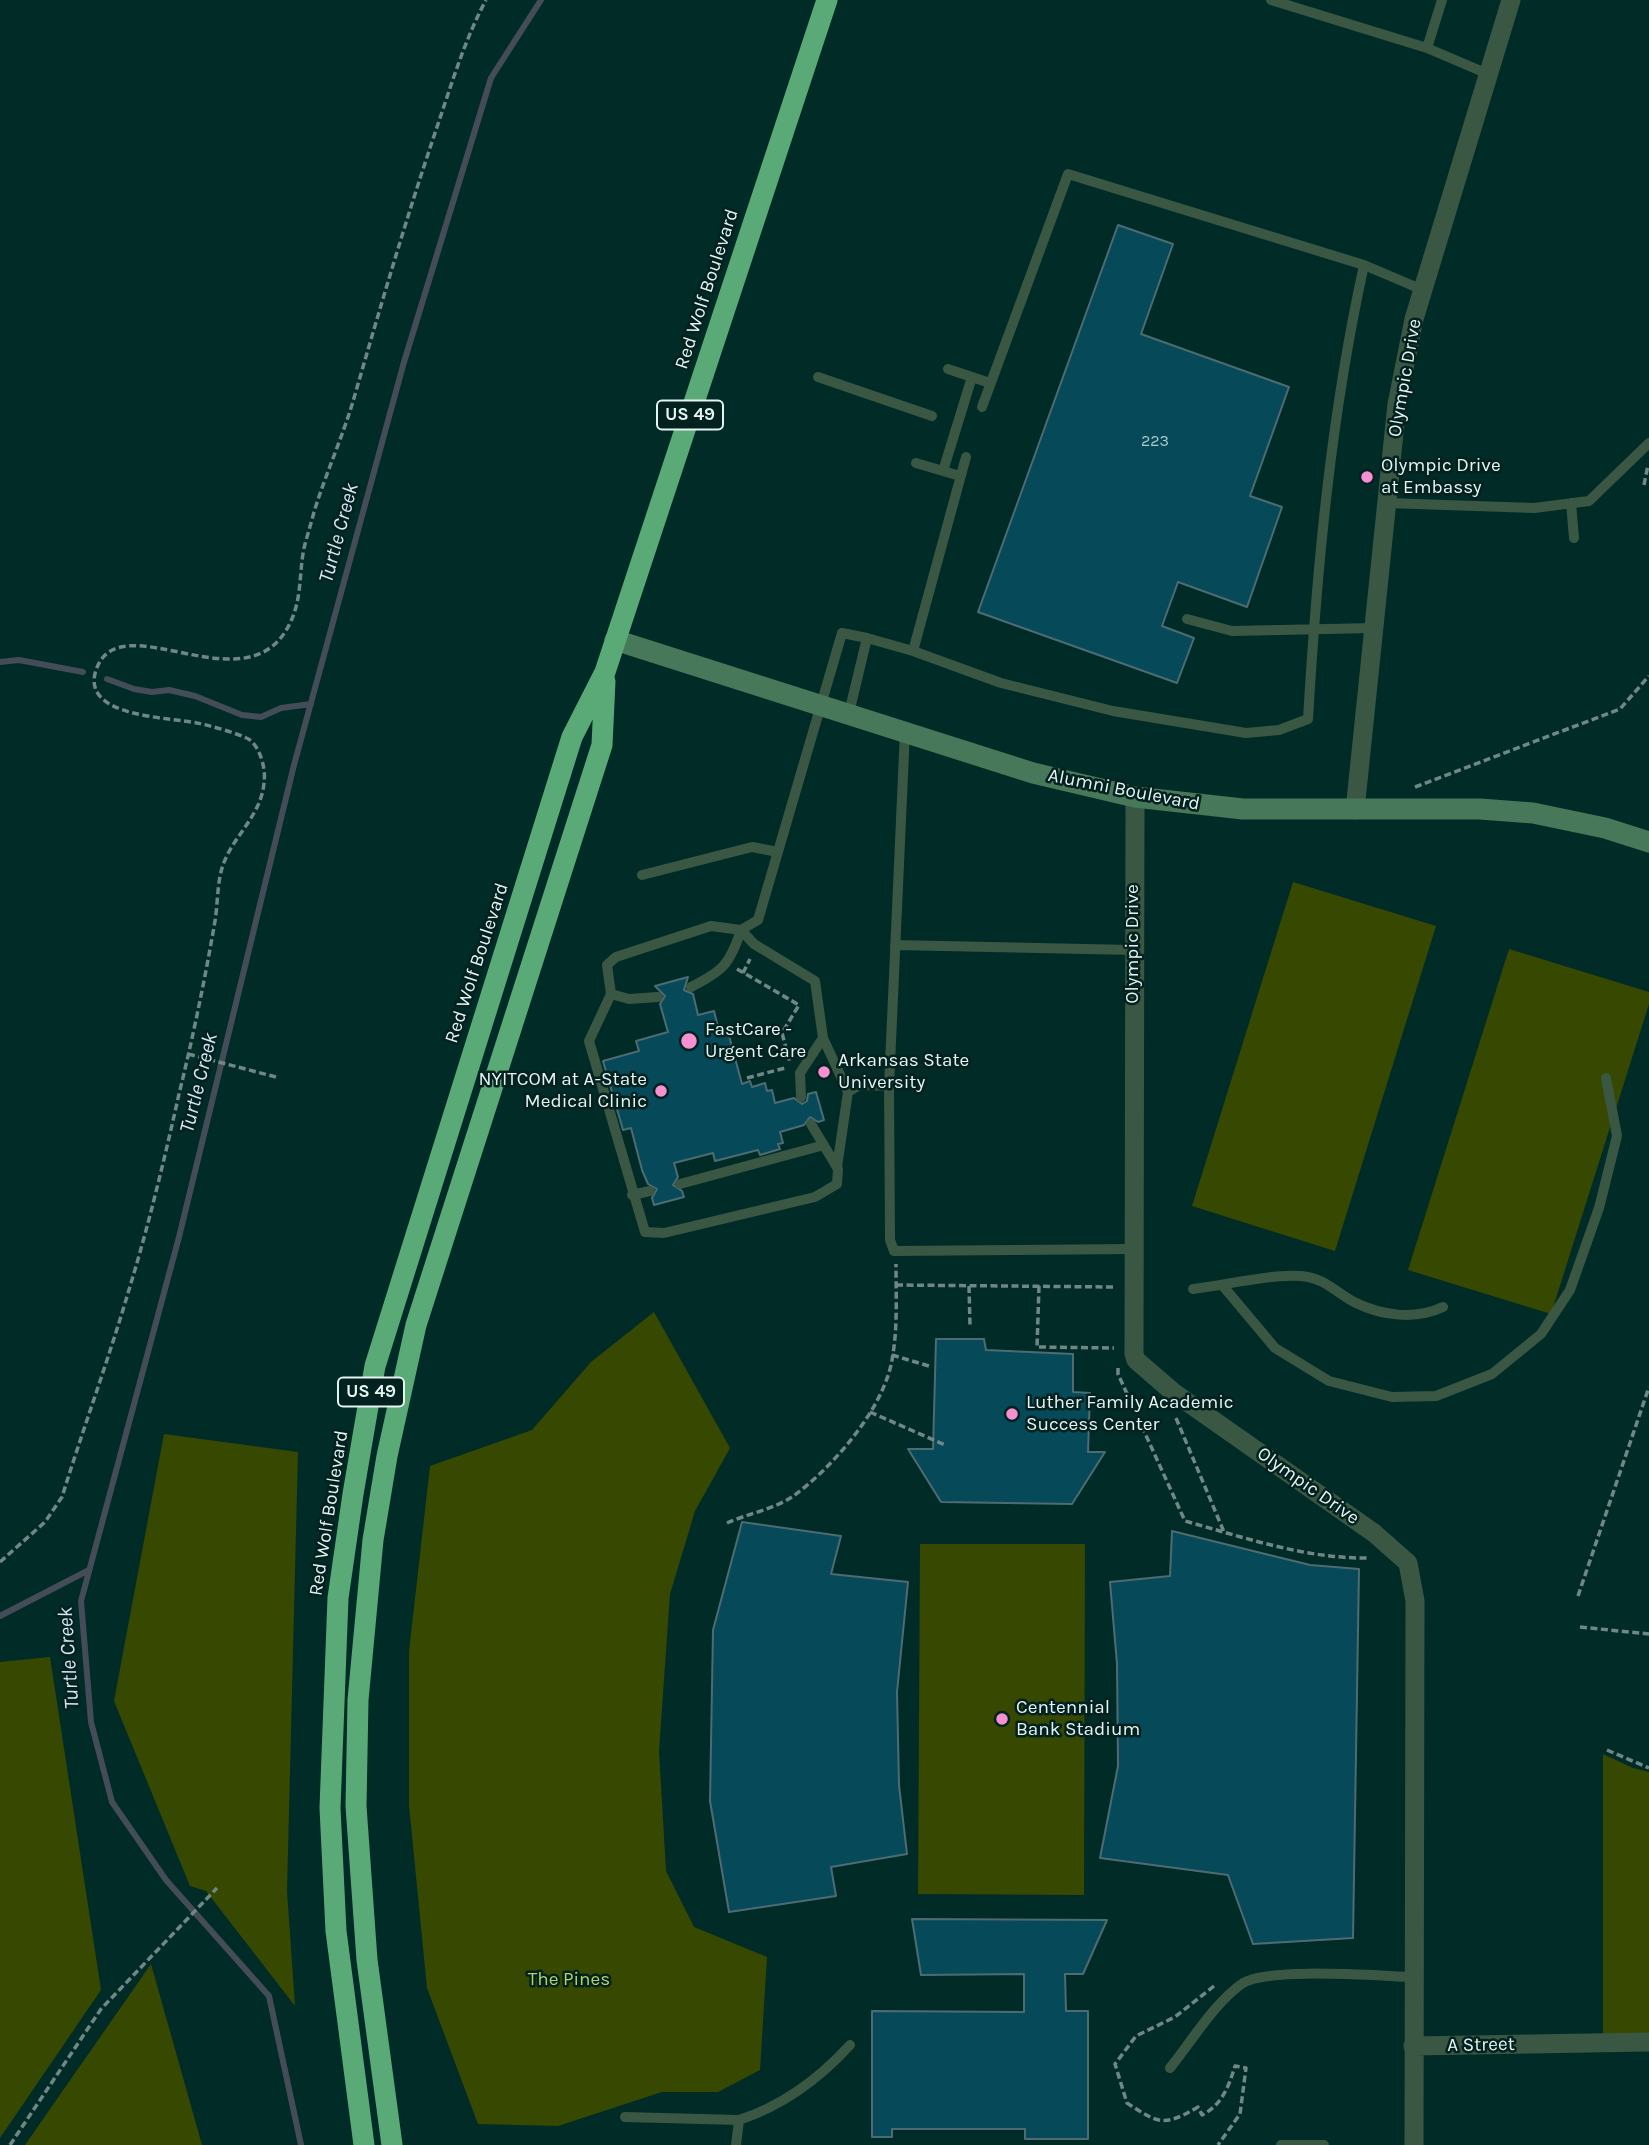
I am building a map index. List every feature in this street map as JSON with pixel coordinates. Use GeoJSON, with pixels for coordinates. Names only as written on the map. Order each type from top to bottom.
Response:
{"type":"FeatureCollection","features":[{"type":"Feature","properties":{"kind":"highway","name":"Red Wolf Boulevard"},"geometry":{"type":"LineString","coordinates":[[364,2145],[336,1931],[330,1808],[338,1598],[375,1366],[572,737],[605,672],[827,0]]}},
{"type":"Feature","properties":{"kind":"highway","name":"Red Wolf Boulevard"},"geometry":{"type":"LineString","coordinates":[[392,2145],[367,1960],[356,1806],[358,1700],[373,1540],[387,1456],[416,1325],[602,745],[605,672]]}},
{"type":"Feature","properties":{"kind":"street","name":"Olympic Drive"},"geometry":{"type":"LineString","coordinates":[[1355,810],[1397,404],[1423,290],[1511,0]]}},
{"type":"Feature","properties":{"kind":"street","name":"Alumni Boulevard"},"geometry":{"type":"LineString","coordinates":[[615,640],[1033,773],[1135,797],[1243,809],[1480,809],[1533,813],[1605,828],[1649,842]]}},
{"type":"Feature","properties":{"kind":"street","name":"Olympic Drive"},"geometry":{"type":"LineString","coordinates":[[1135,797],[1133,1249],[1136,1360],[1172,1392],[1374,1533],[1408,1563],[1415,1601],[1413,2046]]}},
{"type":"Feature","properties":{"kind":"street","name":"A Street"},"geometry":{"type":"LineString","coordinates":[[1413,2046],[1649,2042]]}},
{"type":"Feature","properties":{"kind":"street"},"geometry":{"type":"LineString","coordinates":[[1413,2046],[1414,2145]]}},
{"type":"Feature","properties":{"kind":"lane"},"geometry":{"type":"LineString","coordinates":[[1271,0],[1427,48],[1489,74]]}},
{"type":"Feature","properties":{"kind":"lane"},"geometry":{"type":"LineString","coordinates":[[1427,48],[1442,0]]}},
{"type":"Feature","properties":{"kind":"lane"},"geometry":{"type":"LineString","coordinates":[[982,407],[1068,174],[1364,265],[1423,290]]}},
{"type":"Feature","properties":{"kind":"lane"},"geometry":{"type":"LineString","coordinates":[[691,987],[713,976],[727,964],[741,930],[758,920],[842,634],[913,651],[1001,682],[1113,711],[1246,733],[1279,730],[1308,719],[1327,480],[1351,325],[1364,265]]}},
{"type":"Feature","properties":{"kind":"lane"},"geometry":{"type":"LineString","coordinates":[[948,369],[990,383]]}},
{"type":"Feature","properties":{"kind":"lane"},"geometry":{"type":"LineString","coordinates":[[818,377],[932,416]]}},
{"type":"Feature","properties":{"kind":"lane"},"geometry":{"type":"LineString","coordinates":[[943,471],[972,377]]}},
{"type":"Feature","properties":{"kind":"lane"},"geometry":{"type":"LineString","coordinates":[[1387,503],[1534,508],[1590,501],[1649,443]]}},
{"type":"Feature","properties":{"kind":"lane"},"geometry":{"type":"LineString","coordinates":[[913,651],[966,457]]}},
{"type":"Feature","properties":{"kind":"lane"},"geometry":{"type":"LineString","coordinates":[[916,463],[960,476]]}},
{"type":"Feature","properties":{"kind":"lane"},"geometry":{"type":"LineString","coordinates":[[1571,503],[1574,537]]}},
{"type":"Feature","properties":{"kind":"lane"},"geometry":{"type":"LineString","coordinates":[[1186,619],[1232,631],[1374,628]]}},
{"type":"Feature","properties":{"kind":"lane"},"geometry":{"type":"LineString","coordinates":[[849,713],[867,638]]}},
{"type":"Feature","properties":{"kind":"lane"},"geometry":{"type":"LineString","coordinates":[[905,731],[889,1086],[890,1240],[895,1251],[1133,1249]]}},
{"type":"Feature","properties":{"kind":"lane"},"geometry":{"type":"LineString","coordinates":[[642,875],[752,848],[778,852]]}},
{"type":"Feature","properties":{"kind":"lane"},"geometry":{"type":"LineString","coordinates":[[711,926],[741,930],[754,944],[815,981],[823,1038],[848,1092],[837,1184],[815,1197],[664,1233],[645,1232],[589,1041],[611,994],[607,965],[616,957],[711,926]]}},
{"type":"Feature","properties":{"kind":"lane"},"geometry":{"type":"LineString","coordinates":[[895,945],[1133,950]]}},
{"type":"Feature","properties":{"kind":"lane"},"geometry":{"type":"LineString","coordinates":[[611,994],[629,999],[658,997]]}},
{"type":"Feature","properties":{"kind":"lane"},"geometry":{"type":"LineString","coordinates":[[801,1097],[800,1073],[809,1054],[823,1038]]}},
{"type":"Feature","properties":{"kind":"lane"},"geometry":{"type":"LineString","coordinates":[[1223,1286],[1275,1348],[1329,1381],[1392,1397],[1436,1396],[1492,1374],[1541,1334],[1570,1290],[1599,1208],[1617,1136],[1606,1078]]}},
{"type":"Feature","properties":{"kind":"lane"},"geometry":{"type":"LineString","coordinates":[[848,1092],[860,1085],[889,1086]]}},
{"type":"Feature","properties":{"kind":"lane"},"geometry":{"type":"LineString","coordinates":[[811,1124],[837,1168]]}},
{"type":"Feature","properties":{"kind":"lane"},"geometry":{"type":"LineString","coordinates":[[680,1184],[824,1145]]}},
{"type":"Feature","properties":{"kind":"lane"},"geometry":{"type":"LineString","coordinates":[[632,1195],[650,1191]]}},
{"type":"Feature","properties":{"kind":"lane"},"geometry":{"type":"LineString","coordinates":[[1193,1289],[1302,1276],[1327,1282],[1353,1301],[1384,1313],[1418,1316],[1443,1307]]}},
{"type":"Feature","properties":{"kind":"lane"},"geometry":{"type":"LineString","coordinates":[[1170,2068],[1226,1997],[1245,1982],[1269,1975],[1413,1977]]}},
{"type":"Feature","properties":{"kind":"lane"},"geometry":{"type":"LineString","coordinates":[[625,2117],[739,2120],[770,2110],[830,2067],[850,2045]]}},
{"type":"Feature","properties":{"kind":"lane"},"geometry":{"type":"LineString","coordinates":[[736,2145],[739,2120]]}},
{"type":"Feature","properties":{"kind":"lane"},"geometry":{"type":"LineString","coordinates":[[1281,2145],[1324,2145]]}},
{"type":"Feature","properties":{"kind":"path"},"geometry":{"type":"LineString","coordinates":[[0,1562],[45,1522],[62,1497],[127,1296],[188,1054],[223,864],[254,816],[264,783],[262,758],[251,741],[198,723],[137,715],[110,706],[97,690],[94,674],[103,657],[118,649],[140,645],[222,660],[244,660],[264,653],[279,642],[291,621],[300,592],[304,551],[310,529],[353,403],[384,290],[456,72],[474,22],[486,0]]}},
{"type":"Feature","properties":{"kind":"path"},"geometry":{"type":"LineString","coordinates":[[1644,485],[1649,464]]}},
{"type":"Feature","properties":{"kind":"path"},"geometry":{"type":"LineString","coordinates":[[1405,791],[1620,709],[1649,676]]}},
{"type":"Feature","properties":{"kind":"path"},"geometry":{"type":"LineString","coordinates":[[727,964],[799,1005],[782,1033],[791,1067],[747,1078]]}},
{"type":"Feature","properties":{"kind":"path"},"geometry":{"type":"LineString","coordinates":[[188,1054],[276,1077]]}},
{"type":"Feature","properties":{"kind":"path"},"geometry":{"type":"LineString","coordinates":[[727,1523],[791,1498],[848,1444],[870,1412],[890,1368],[897,1322],[895,1251]]}},
{"type":"Feature","properties":{"kind":"path"},"geometry":{"type":"LineString","coordinates":[[896,1285],[1119,1287]]}},
{"type":"Feature","properties":{"kind":"path"},"geometry":{"type":"LineString","coordinates":[[969,1286],[970,1326]]}},
{"type":"Feature","properties":{"kind":"path"},"geometry":{"type":"LineString","coordinates":[[1039,1286],[1037,1347],[1118,1348]]}},
{"type":"Feature","properties":{"kind":"path"},"geometry":{"type":"LineString","coordinates":[[892,1355],[929,1366]]}},
{"type":"Feature","properties":{"kind":"path"},"geometry":{"type":"LineString","coordinates":[[1118,1361],[1118,1374],[1185,1521],[1307,1554],[1334,1558],[1370,1558]]}},
{"type":"Feature","properties":{"kind":"path"},"geometry":{"type":"LineString","coordinates":[[1578,1597],[1649,1387]]}},
{"type":"Feature","properties":{"kind":"path"},"geometry":{"type":"LineString","coordinates":[[1173,1411],[1224,1532]]}},
{"type":"Feature","properties":{"kind":"path"},"geometry":{"type":"LineString","coordinates":[[870,1412],[945,1444]]}},
{"type":"Feature","properties":{"kind":"path"},"geometry":{"type":"LineString","coordinates":[[1580,1627],[1649,1634]]}},
{"type":"Feature","properties":{"kind":"path"},"geometry":{"type":"LineString","coordinates":[[1607,1750],[1649,1768]]}},
{"type":"Feature","properties":{"kind":"path"},"geometry":{"type":"LineString","coordinates":[[10,2145],[101,2009],[217,1888]]}},
{"type":"Feature","properties":{"kind":"path"},"geometry":{"type":"LineString","coordinates":[[1215,1985],[1175,2017],[1136,2036],[1115,2064],[1127,2103],[1159,2122],[1174,2121],[1198,2107],[1202,2115],[1209,2112],[1226,2093],[1235,2066],[1246,2068],[1240,2114],[1218,2145]]}},
{"type":"Feature","properties":{"kind":"shaded area","name":"Arkansas State University"},"geometry":{"type":"Polygon","coordinates":[[[0,0],[1649,0],[1649,2145],[0,2145],[0,0]]]}},
{"type":"Feature","properties":{"kind":"green space"},"geometry":{"type":"Polygon","coordinates":[[[1293,882],[1436,926],[1335,1251],[1192,1206],[1293,882]]]}},
{"type":"Feature","properties":{"kind":"green space"},"geometry":{"type":"Polygon","coordinates":[[[1509,949],[1649,992],[1649,1004],[1551,1314],[1408,1270],[1509,949]]]}},
{"type":"Feature","properties":{"kind":"green space","name":"The Pines"},"geometry":{"type":"Polygon","coordinates":[[[654,1312],[730,1448],[695,1511],[670,1594],[659,1751],[666,1871],[694,1927],[767,1957],[760,2070],[718,2092],[662,2092],[558,2126],[478,2124],[427,1988],[409,1805],[409,1651],[430,1466],[532,1430],[591,1362],[654,1312]]]}},
{"type":"Feature","properties":{"kind":"green space"},"geometry":{"type":"Polygon","coordinates":[[[164,1434],[298,1452],[287,1891],[295,2006],[206,1891],[190,1886],[114,1701],[164,1434]]]}},
{"type":"Feature","properties":{"kind":"green space","name":"Centennial Bank Stadium"},"geometry":{"type":"Polygon","coordinates":[[[920,1544],[1085,1544],[1084,1895],[918,1894],[920,1544]]]}},
{"type":"Feature","properties":{"kind":"green space"},"geometry":{"type":"Polygon","coordinates":[[[50,1657],[101,1990],[0,2138],[0,1662],[50,1657]]]}},
{"type":"Feature","properties":{"kind":"green space"},"geometry":{"type":"Polygon","coordinates":[[[1603,1754],[1633,1768],[1649,1772],[1649,2033],[1603,2034],[1603,1754]]]}},
{"type":"Feature","properties":{"kind":"green space"},"geometry":{"type":"Polygon","coordinates":[[[151,1964],[202,2145],[25,2145],[151,1964]]]}},
{"type":"Feature","properties":{"kind":"building"},"geometry":{"type":"Polygon","coordinates":[[[1118,225],[1173,244],[1141,334],[1289,387],[1250,496],[1282,507],[1247,607],[1178,582],[1162,626],[1194,638],[1177,683],[978,612],[1118,225]]]}},
{"type":"Feature","properties":{"kind":"building","name":"NYITCOM at A-State Medical Clinic"},"geometry":{"type":"Polygon","coordinates":[[[688,977],[684,990],[693,994],[698,1015],[714,1011],[720,1035],[728,1032],[742,1084],[750,1081],[752,1087],[765,1083],[767,1091],[772,1090],[775,1103],[794,1098],[802,1104],[807,1101],[808,1094],[816,1092],[824,1120],[818,1122],[810,1117],[804,1125],[780,1132],[783,1143],[778,1144],[780,1149],[760,1155],[758,1150],[715,1161],[713,1153],[674,1163],[678,1177],[673,1185],[682,1191],[684,1197],[654,1205],[652,1198],[657,1189],[648,1184],[642,1170],[631,1128],[623,1130],[603,1061],[639,1051],[636,1041],[668,1032],[660,1004],[665,996],[655,986],[688,977]]]}},
{"type":"Feature","properties":{"kind":"building","name":"Luther Family Academic Success Center"},"geometry":{"type":"Polygon","coordinates":[[[936,1339],[984,1339],[986,1350],[1073,1354],[1073,1392],[1090,1393],[1088,1452],[1105,1452],[1072,1504],[941,1502],[908,1449],[933,1449],[936,1339]]]}},
{"type":"Feature","properties":{"kind":"building"},"geometry":{"type":"Polygon","coordinates":[[[742,1522],[841,1536],[831,1574],[908,1582],[897,1692],[899,1785],[907,1854],[831,1867],[836,1896],[729,1912],[710,1801],[713,1630],[742,1522]]]}},
{"type":"Feature","properties":{"kind":"building"},"geometry":{"type":"Polygon","coordinates":[[[1172,1531],[1310,1565],[1359,1569],[1353,1938],[1253,1944],[1228,1875],[1100,1858],[1118,1766],[1117,1664],[1110,1582],[1170,1576],[1172,1531]]]}},
{"type":"Feature","properties":{"kind":"building"},"geometry":{"type":"Polygon","coordinates":[[[912,1919],[1107,1920],[1083,1974],[1065,1974],[1066,2011],[1088,2011],[1088,2139],[1025,2139],[1025,2129],[892,2129],[892,2137],[872,2137],[872,2011],[1024,2012],[1024,1974],[921,1975],[912,1919]]]}},
{"type":"Feature","properties":{"kind":"waterway","name":"Turtle Creek"},"geometry":{"type":"LineString","coordinates":[[301,2145],[269,1996],[166,1880],[112,1802],[91,1722],[81,1601],[179,1237],[294,765],[404,362],[491,78],[541,0]]}},
{"type":"Feature","properties":{"kind":"waterway"},"geometry":{"type":"LineString","coordinates":[[0,662],[19,660],[83,672]]}},
{"type":"Feature","properties":{"kind":"waterway"},"geometry":{"type":"LineString","coordinates":[[107,679],[134,689],[152,692],[169,690],[195,696],[242,715],[261,717],[281,708],[311,704]]}},
{"type":"Feature","properties":{"kind":"waterway"},"geometry":{"type":"LineString","coordinates":[[0,1616],[89,1570]]}},
{"type":"Feature","properties":{"kind":"place","name":"Olympic Drive at Embassy"},"geometry":{"type":"Point","coordinates":[1367,477]}},
{"type":"Feature","properties":{"kind":"place","name":"FastCare - Urgent Care"},"geometry":{"type":"Point","coordinates":[689,1041]}},
{"type":"Feature","properties":{"kind":"place","name":"Arkansas State University"},"geometry":{"type":"Point","coordinates":[824,1072]}},
{"type":"Feature","properties":{"kind":"place","name":"NYITCOM at A-State Medical Clinic"},"geometry":{"type":"Point","coordinates":[661,1091]}},
{"type":"Feature","properties":{"kind":"place","name":"Luther Family Academic Success Center"},"geometry":{"type":"Point","coordinates":[1012,1414]}},
{"type":"Feature","properties":{"kind":"place","name":"Centennial Bank Stadium"},"geometry":{"type":"Point","coordinates":[1002,1719]}}]}
